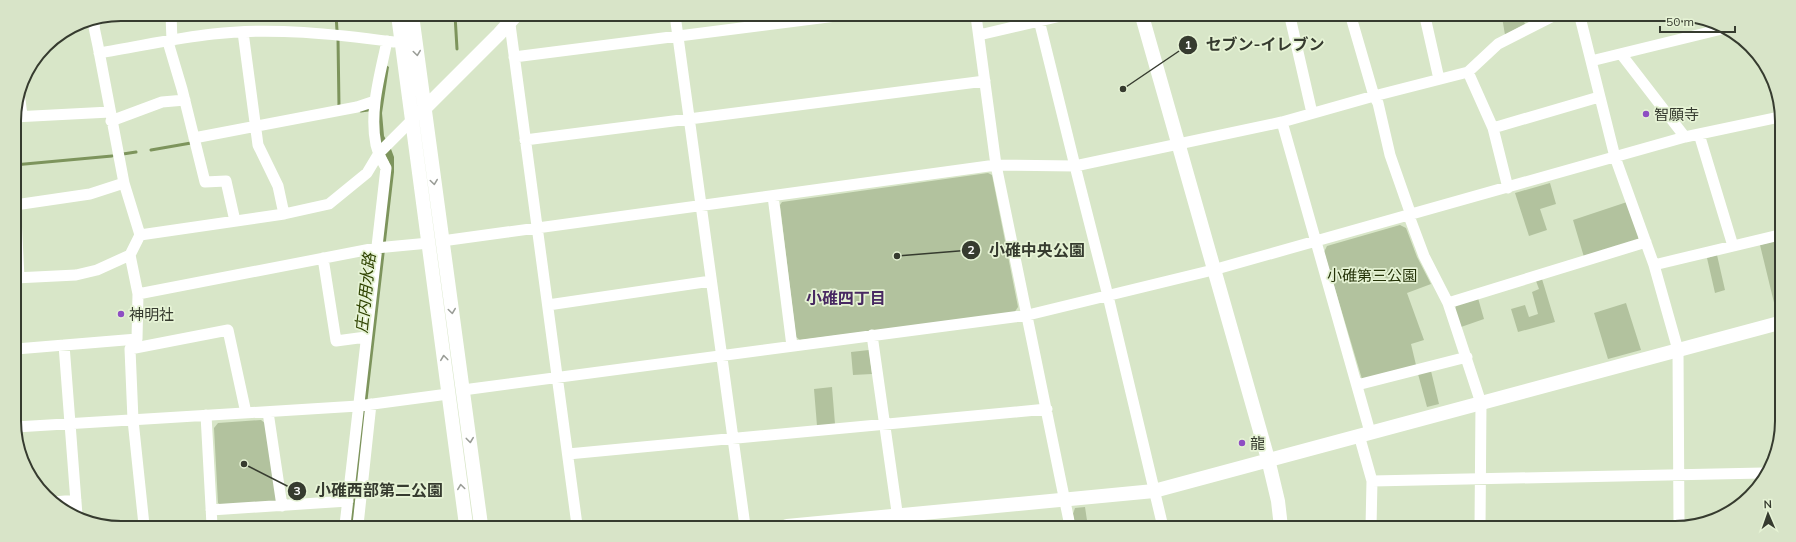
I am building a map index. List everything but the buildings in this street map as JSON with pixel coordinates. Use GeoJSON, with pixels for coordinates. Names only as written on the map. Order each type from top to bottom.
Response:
{"type":"FeatureCollection","features":[{"type":"Feature","properties":{"kind":"street"},"geometry":{"type":"LineString","coordinates":[[171,21],[170,41],[204,182],[226,181],[235,221]]}},
{"type":"Feature","properties":{"kind":"street"},"geometry":{"type":"LineString","coordinates":[[399,21],[412,120],[464,390],[480,521]]}},
{"type":"Feature","properties":{"kind":"street"},"geometry":{"type":"LineString","coordinates":[[413,21],[424,108],[448,394],[465,521]]}},
{"type":"Feature","properties":{"kind":"street"},"geometry":{"type":"LineString","coordinates":[[140,235],[284,214],[329,204],[367,173],[383,149],[499,34],[508,21]]}},
{"type":"Feature","properties":{"kind":"street"},"geometry":{"type":"LineString","coordinates":[[511,21],[514,57],[576,521]]}},
{"type":"Feature","properties":{"kind":"street"},"geometry":{"type":"LineString","coordinates":[[676,21],[744,521]]}},
{"type":"Feature","properties":{"kind":"street"},"geometry":{"type":"LineString","coordinates":[[514,57],[796,21]]}},
{"type":"Feature","properties":{"kind":"street"},"geometry":{"type":"LineString","coordinates":[[977,21],[996,165],[1028,315],[1069,521]]}},
{"type":"Feature","properties":{"kind":"street"},"geometry":{"type":"LineString","coordinates":[[979,35],[1028,21]]}},
{"type":"Feature","properties":{"kind":"street"},"geometry":{"type":"LineString","coordinates":[[1040,21],[1108,296],[1162,521]]}},
{"type":"Feature","properties":{"kind":"street"},"geometry":{"type":"LineString","coordinates":[[1143,21],[1268,459],[1278,501],[1280,521]]}},
{"type":"Feature","properties":{"kind":"street"},"geometry":{"type":"LineString","coordinates":[[1291,21],[1312,113]]}},
{"type":"Feature","properties":{"kind":"street"},"geometry":{"type":"LineString","coordinates":[[1352,21],[1374,96],[1378,103],[1390,155],[1410,215],[1424,256],[1448,303],[1481,402],[1480,521]]}},
{"type":"Feature","properties":{"kind":"street"},"geometry":{"type":"LineString","coordinates":[[1426,21],[1439,79]]}},
{"type":"Feature","properties":{"kind":"street"},"geometry":{"type":"LineString","coordinates":[[138,294],[380,248],[436,242],[996,165],[1075,166],[1282,122],[1374,96],[1468,72],[1498,44],[1543,21]]}},
{"type":"Feature","properties":{"kind":"street"},"geometry":{"type":"LineString","coordinates":[[1581,21],[1615,157],[1654,265],[1678,350],[1679,521]]}},
{"type":"Feature","properties":{"kind":"street"},"geometry":{"type":"LineString","coordinates":[[95,25],[110,116],[124,183],[140,235],[130,255],[138,294],[137,339],[130,349],[133,420],[144,521]]}},
{"type":"Feature","properties":{"kind":"street"},"geometry":{"type":"LineString","coordinates":[[1591,61],[1716,30]]}},
{"type":"Feature","properties":{"kind":"street"},"geometry":{"type":"LineString","coordinates":[[99,53],[213,34],[261,31],[340,35],[402,44]]}},
{"type":"Feature","properties":{"kind":"street"},"geometry":{"type":"LineString","coordinates":[[243,32],[258,145],[278,186],[284,214]]}},
{"type":"Feature","properties":{"kind":"street"},"geometry":{"type":"LineString","coordinates":[[358,521],[365,405],[366,337],[380,248],[386,168],[383,149],[375,134],[375,101],[387,41]]}},
{"type":"Feature","properties":{"kind":"street"},"geometry":{"type":"LineString","coordinates":[[1621,54],[1685,137]]}},
{"type":"Feature","properties":{"kind":"street"},"geometry":{"type":"LineString","coordinates":[[1468,72],[1493,128],[1508,188]]}},
{"type":"Feature","properties":{"kind":"street"},"geometry":{"type":"LineString","coordinates":[[525,140],[985,81]]}},
{"type":"Feature","properties":{"kind":"street"},"geometry":{"type":"LineString","coordinates":[[1493,128],[1599,97]]}},
{"type":"Feature","properties":{"kind":"street"},"geometry":{"type":"LineString","coordinates":[[21,116],[110,116],[162,102],[184,100]]}},
{"type":"Feature","properties":{"kind":"street"},"geometry":{"type":"LineString","coordinates":[[194,138],[357,107],[375,101]]}},
{"type":"Feature","properties":{"kind":"street"},"geometry":{"type":"LineString","coordinates":[[464,390],[557,379],[721,355],[1028,315],[1213,270],[1685,137],[1775,118]]}},
{"type":"Feature","properties":{"kind":"street"},"geometry":{"type":"LineString","coordinates":[[1282,122],[1357,385],[1372,481],[1371,521]]}},
{"type":"Feature","properties":{"kind":"street"},"geometry":{"type":"LineString","coordinates":[[1700,134],[1733,246]]}},
{"type":"Feature","properties":{"kind":"street"},"geometry":{"type":"LineString","coordinates":[[21,201],[90,194],[124,183]]}},
{"type":"Feature","properties":{"kind":"street"},"geometry":{"type":"LineString","coordinates":[[773,196],[792,346]]}},
{"type":"Feature","properties":{"kind":"street"},"geometry":{"type":"LineString","coordinates":[[1654,265],[1775,236]]}},
{"type":"Feature","properties":{"kind":"street"},"geometry":{"type":"LineString","coordinates":[[1448,303],[1646,242]]}},
{"type":"Feature","properties":{"kind":"street"},"geometry":{"type":"LineString","coordinates":[[21,278],[76,276],[97,270],[130,255]]}},
{"type":"Feature","properties":{"kind":"street"},"geometry":{"type":"LineString","coordinates":[[323,258],[336,341],[366,337]]}},
{"type":"Feature","properties":{"kind":"street"},"geometry":{"type":"LineString","coordinates":[[548,305],[711,281]]}},
{"type":"Feature","properties":{"kind":"street"},"geometry":{"type":"LineString","coordinates":[[872,335],[898,521],[1064,500],[1154,491],[1268,459],[1775,324]]}},
{"type":"Feature","properties":{"kind":"street"},"geometry":{"type":"LineString","coordinates":[[130,349],[228,330],[246,413]]}},
{"type":"Feature","properties":{"kind":"street"},"geometry":{"type":"LineString","coordinates":[[21,349],[137,339]]}},
{"type":"Feature","properties":{"kind":"street"},"geometry":{"type":"LineString","coordinates":[[64,345],[77,510]]}},
{"type":"Feature","properties":{"kind":"street"},"geometry":{"type":"LineString","coordinates":[[1357,385],[1466,357]]}},
{"type":"Feature","properties":{"kind":"street"},"geometry":{"type":"LineString","coordinates":[[21,428],[365,405],[448,394]]}},
{"type":"Feature","properties":{"kind":"street"},"geometry":{"type":"LineString","coordinates":[[346,521],[365,405]]}},
{"type":"Feature","properties":{"kind":"street"},"geometry":{"type":"LineString","coordinates":[[568,454],[1047,408]]}},
{"type":"Feature","properties":{"kind":"street"},"geometry":{"type":"LineString","coordinates":[[268,412],[282,506]]}},
{"type":"Feature","properties":{"kind":"street"},"geometry":{"type":"LineString","coordinates":[[206,416],[212,521]]}},
{"type":"Feature","properties":{"kind":"street"},"geometry":{"type":"LineString","coordinates":[[1372,481],[1761,473]]}},
{"type":"Feature","properties":{"kind":"street"},"geometry":{"type":"LineString","coordinates":[[62,501],[76,500]]}},
{"type":"Feature","properties":{"kind":"street"},"geometry":{"type":"LineString","coordinates":[[212,510],[348,501]]}},
{"type":"Feature","properties":{"kind":"green space"},"geometry":{"type":"Polygon","coordinates":[[[1503,21],[1524,21],[1525,24],[1505,35],[1503,21]]]}},
{"type":"Feature","properties":{"kind":"green space"},"geometry":{"type":"Polygon","coordinates":[[[988,173],[992,175],[1018,307],[1014,313],[800,340],[796,337],[780,205],[782,202],[988,173]]]}},
{"type":"Feature","properties":{"kind":"green space"},"geometry":{"type":"Polygon","coordinates":[[[1550,183],[1556,204],[1540,209],[1547,230],[1529,236],[1515,193],[1550,183]]]}},
{"type":"Feature","properties":{"kind":"green space"},"geometry":{"type":"Polygon","coordinates":[[[1627,202],[1639,236],[1637,241],[1584,257],[1573,220],[1627,202]]]}},
{"type":"Feature","properties":{"kind":"green space","name":"小碓第三公園"},"geometry":{"type":"Polygon","coordinates":[[[1400,225],[1406,228],[1417,257],[1431,284],[1407,293],[1424,340],[1411,344],[1416,365],[1362,379],[1324,252],[1327,246],[1400,225]]]}},
{"type":"Feature","properties":{"kind":"green space"},"geometry":{"type":"Polygon","coordinates":[[[1775,241],[1775,307],[1760,245],[1775,241]]]}},
{"type":"Feature","properties":{"kind":"green space"},"geometry":{"type":"Polygon","coordinates":[[[1717,255],[1725,290],[1715,293],[1707,258],[1717,255]]]}},
{"type":"Feature","properties":{"kind":"green space"},"geometry":{"type":"Polygon","coordinates":[[[1542,279],[1555,322],[1518,332],[1511,309],[1525,305],[1529,317],[1538,314],[1532,292],[1539,289],[1536,281],[1542,279]]]}},
{"type":"Feature","properties":{"kind":"green space"},"geometry":{"type":"Polygon","coordinates":[[[1478,298],[1484,319],[1461,327],[1455,309],[1456,305],[1478,298]]]}},
{"type":"Feature","properties":{"kind":"green space"},"geometry":{"type":"Polygon","coordinates":[[[1626,303],[1641,350],[1608,359],[1594,313],[1626,303]]]}},
{"type":"Feature","properties":{"kind":"green space"},"geometry":{"type":"Polygon","coordinates":[[[869,350],[872,374],[853,375],[851,352],[869,350]]]}},
{"type":"Feature","properties":{"kind":"green space"},"geometry":{"type":"Polygon","coordinates":[[[1431,371],[1439,404],[1427,407],[1418,374],[1431,371]]]}},
{"type":"Feature","properties":{"kind":"green space"},"geometry":{"type":"Polygon","coordinates":[[[832,387],[835,424],[817,426],[814,389],[832,387]]]}},
{"type":"Feature","properties":{"kind":"green space"},"geometry":{"type":"Polygon","coordinates":[[[261,420],[266,424],[278,501],[221,505],[218,503],[214,428],[218,423],[261,420]]]}},
{"type":"Feature","properties":{"kind":"green space"},"geometry":{"type":"Polygon","coordinates":[[[1085,507],[1087,521],[1074,521],[1073,514],[1075,508],[1085,507]]]}},
{"type":"Feature","properties":{"kind":"shaded area"},"geometry":{"type":"Polygon","coordinates":[[[386,65],[389,67],[382,113],[384,136],[394,157],[394,172],[353,521],[349,521],[389,172],[389,162],[379,143],[378,111],[386,65]]]}},
{"type":"Feature","properties":{"kind":"waterway"},"geometry":{"type":"LineString","coordinates":[[336,21],[337,31]]}},
{"type":"Feature","properties":{"kind":"waterway"},"geometry":{"type":"LineString","coordinates":[[455,21],[457,49]]}},
{"type":"Feature","properties":{"kind":"waterway"},"geometry":{"type":"LineString","coordinates":[[338,38],[339,107]]}},
{"type":"Feature","properties":{"kind":"waterway"},"geometry":{"type":"LineString","coordinates":[[361,111],[368,110]]}},
{"type":"Feature","properties":{"kind":"waterway"},"geometry":{"type":"LineString","coordinates":[[151,150],[191,143]]}},
{"type":"Feature","properties":{"kind":"waterway"},"geometry":{"type":"LineString","coordinates":[[123,154],[136,152]]}},
{"type":"Feature","properties":{"kind":"waterway"},"geometry":{"type":"LineString","coordinates":[[21,164],[112,156]]}},
{"type":"Feature","properties":{"kind":"place","name":"セブン-イレブン"},"geometry":{"type":"Point","coordinates":[1123,89]}},
{"type":"Feature","properties":{"kind":"place","name":"智願寺"},"geometry":{"type":"Point","coordinates":[1646,114]}},
{"type":"Feature","properties":{"kind":"place","name":"小碓中央公園"},"geometry":{"type":"Point","coordinates":[897,256]}},
{"type":"Feature","properties":{"kind":"place","name":"神明社"},"geometry":{"type":"Point","coordinates":[121,314]}},
{"type":"Feature","properties":{"kind":"place","name":"龍"},"geometry":{"type":"Point","coordinates":[1242,443]}},
{"type":"Feature","properties":{"kind":"place","name":"小碓西部第二公園"},"geometry":{"type":"Point","coordinates":[244,464]}},
{"type":"Feature","properties":{"kind":"district","name":"小碓四丁目"},"geometry":{"type":"Point","coordinates":[846,298]}},
{"type":"Feature","properties":{"kind":"water label","name":"庄内用水路"},"geometry":{"type":"Point","coordinates":[365,293]}}]}
